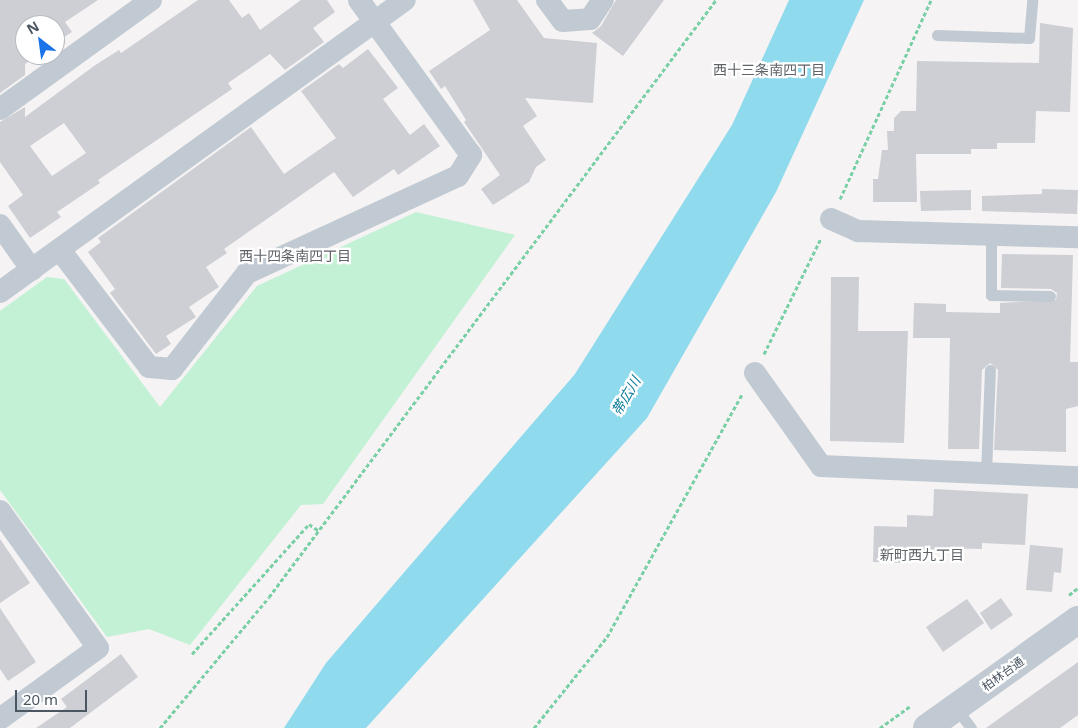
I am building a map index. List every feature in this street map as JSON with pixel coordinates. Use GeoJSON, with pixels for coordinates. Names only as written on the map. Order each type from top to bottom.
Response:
{"type":"FeatureCollection","features":[{"type":"Feature","properties":{"kind":"street"},"geometry":{"type":"LineString","coordinates":[[0,109],[151,0]]}},
{"type":"Feature","properties":{"kind":"street"},"geometry":{"type":"LineString","coordinates":[[60,250],[149,367],[172,369],[247,273],[458,176],[471,155],[359,0]]}},
{"type":"Feature","properties":{"kind":"street"},"geometry":{"type":"LineString","coordinates":[[0,292],[405,0]]}},
{"type":"Feature","properties":{"kind":"street"},"geometry":{"type":"LineString","coordinates":[[547,0],[563,21],[590,19],[603,0]]}},
{"type":"Feature","properties":{"kind":"street"},"geometry":{"type":"LineString","coordinates":[[831,220],[858,231],[1078,237]]}},
{"type":"Feature","properties":{"kind":"street"},"geometry":{"type":"LineString","coordinates":[[0,225],[32,270]]}},
{"type":"Feature","properties":{"kind":"street"},"geometry":{"type":"LineString","coordinates":[[755,373],[821,466],[1078,477]]}},
{"type":"Feature","properties":{"kind":"street"},"geometry":{"type":"LineString","coordinates":[[0,511],[98,648],[0,719]]}},
{"type":"Feature","properties":{"kind":"street","name":"柏林台通"},"geometry":{"type":"LineString","coordinates":[[927,728],[963,718],[1078,620]]}},
{"type":"Feature","properties":{"kind":"lane"},"geometry":{"type":"LineString","coordinates":[[937,35],[1029,38],[1032,0]]}},
{"type":"Feature","properties":{"kind":"lane"},"geometry":{"type":"LineString","coordinates":[[992,234],[991,295],[1050,296]]}},
{"type":"Feature","properties":{"kind":"lane"},"geometry":{"type":"LineString","coordinates":[[986,473],[990,370]]}},
{"type":"Feature","properties":{"kind":"path"},"geometry":{"type":"LineString","coordinates":[[160,728],[269,597],[716,0]]}},
{"type":"Feature","properties":{"kind":"path"},"geometry":{"type":"LineString","coordinates":[[534,728],[607,637],[755,373],[831,220],[931,0]]}},
{"type":"Feature","properties":{"kind":"path"},"geometry":{"type":"LineString","coordinates":[[192,654],[309,524],[318,530]]}},
{"type":"Feature","properties":{"kind":"green space"},"geometry":{"type":"Polygon","coordinates":[[[416,212],[515,235],[323,504],[301,505],[190,645],[149,629],[107,637],[0,490],[0,311],[47,277],[64,279],[160,407],[257,286],[416,212]]]}},
{"type":"Feature","properties":{"kind":"water","name":"帯広川"},"geometry":{"type":"Polygon","coordinates":[[[789,0],[864,0],[776,192],[647,418],[366,728],[284,728],[326,663],[575,374],[732,125],[789,0]]]}},
{"type":"Feature","properties":{"kind":"building"},"geometry":{"type":"Polygon","coordinates":[[[0,0],[98,0],[65,22],[65,15],[15,15],[15,65],[25,65],[25,75],[0,93],[0,0]]]}},
{"type":"Feature","properties":{"kind":"building"},"geometry":{"type":"Polygon","coordinates":[[[198,0],[229,0],[242,18],[249,13],[260,30],[301,0],[327,0],[335,12],[313,28],[324,42],[285,70],[270,54],[228,83],[232,89],[98,180],[100,183],[57,212],[61,217],[30,238],[8,206],[23,195],[0,162],[0,122],[25,107],[25,117],[94,66],[119,50],[121,53],[198,0]],[[64,123],[30,146],[52,176],[86,153],[64,123]]]}},
{"type":"Feature","properties":{"kind":"building"},"geometry":{"type":"Polygon","coordinates":[[[473,0],[517,0],[544,38],[597,43],[593,103],[525,98],[537,116],[523,126],[546,160],[536,167],[529,182],[493,205],[481,189],[500,175],[464,122],[466,120],[445,86],[441,89],[429,71],[490,30],[473,0]]]}},
{"type":"Feature","properties":{"kind":"building"},"geometry":{"type":"Polygon","coordinates":[[[616,0],[664,0],[623,56],[592,33],[601,26],[616,0]]]}},
{"type":"Feature","properties":{"kind":"building"},"geometry":{"type":"Polygon","coordinates":[[[65,22],[72,32],[65,37],[65,22]]]}},
{"type":"Feature","properties":{"kind":"building"},"geometry":{"type":"Polygon","coordinates":[[[1040,23],[1073,28],[1070,112],[1036,111],[1035,143],[997,143],[997,149],[971,149],[971,154],[916,154],[917,202],[873,202],[873,179],[878,179],[882,150],[888,150],[887,131],[894,131],[894,118],[901,111],[916,111],[917,61],[1039,63],[1040,23]]]}},
{"type":"Feature","properties":{"kind":"building"},"geometry":{"type":"Polygon","coordinates":[[[368,49],[398,88],[383,99],[410,135],[424,124],[440,146],[398,175],[394,169],[353,197],[334,172],[224,249],[227,253],[206,267],[219,287],[189,307],[196,317],[166,336],[171,344],[156,354],[110,293],[115,289],[88,252],[101,242],[98,238],[251,127],[284,174],[336,138],[301,91],[339,64],[343,68],[368,49]]]}},
{"type":"Feature","properties":{"kind":"building"},"geometry":{"type":"Polygon","coordinates":[[[1042,189],[1078,190],[1077,214],[982,211],[982,196],[1042,194],[1042,189]]]}},
{"type":"Feature","properties":{"kind":"building"},"geometry":{"type":"Polygon","coordinates":[[[971,190],[971,210],[921,211],[920,191],[971,190]]]}},
{"type":"Feature","properties":{"kind":"building"},"geometry":{"type":"Polygon","coordinates":[[[1002,254],[1073,255],[1070,362],[1078,362],[1078,406],[1066,409],[1066,452],[994,450],[998,370],[990,363],[982,370],[979,449],[948,449],[950,338],[913,338],[914,303],[946,304],[946,312],[1000,313],[1000,303],[1056,300],[1057,293],[1051,289],[1001,288],[1002,254]]]}},
{"type":"Feature","properties":{"kind":"building"},"geometry":{"type":"Polygon","coordinates":[[[831,277],[859,277],[858,331],[908,331],[904,443],[830,441],[831,277]]]}},
{"type":"Feature","properties":{"kind":"building"},"geometry":{"type":"Polygon","coordinates":[[[934,489],[1028,494],[1025,545],[982,543],[982,549],[936,548],[936,552],[906,552],[906,563],[873,562],[874,526],[907,527],[907,515],[933,516],[934,489]]]}},
{"type":"Feature","properties":{"kind":"building"},"geometry":{"type":"Polygon","coordinates":[[[0,539],[30,583],[0,603],[0,539]]]}},
{"type":"Feature","properties":{"kind":"building"},"geometry":{"type":"Polygon","coordinates":[[[1030,545],[1063,548],[1061,573],[1054,572],[1052,592],[1026,590],[1030,545]]]}},
{"type":"Feature","properties":{"kind":"building"},"geometry":{"type":"Polygon","coordinates":[[[1001,598],[1013,615],[991,630],[980,613],[1001,598]]]}},
{"type":"Feature","properties":{"kind":"building"},"geometry":{"type":"Polygon","coordinates":[[[967,599],[984,623],[943,652],[926,627],[967,599]]]}},
{"type":"Feature","properties":{"kind":"building"},"geometry":{"type":"Polygon","coordinates":[[[0,608],[36,662],[8,681],[0,669],[0,608]]]}},
{"type":"Feature","properties":{"kind":"building"},"geometry":{"type":"Polygon","coordinates":[[[121,654],[138,677],[70,728],[36,728],[67,707],[61,699],[121,654]]]}},
{"type":"Feature","properties":{"kind":"building"},"geometry":{"type":"Polygon","coordinates":[[[1078,662],[1078,715],[1060,728],[986,728],[1078,662]]]}},
{"type":"Feature","properties":{"kind":"district","name":"西十三条南四丁目"},"geometry":{"type":"Point","coordinates":[769,70]}},
{"type":"Feature","properties":{"kind":"district","name":"西十四条南四丁目"},"geometry":{"type":"Point","coordinates":[295,256]}},
{"type":"Feature","properties":{"kind":"district","name":"新町西九丁目"},"geometry":{"type":"Point","coordinates":[922,555]}}]}
